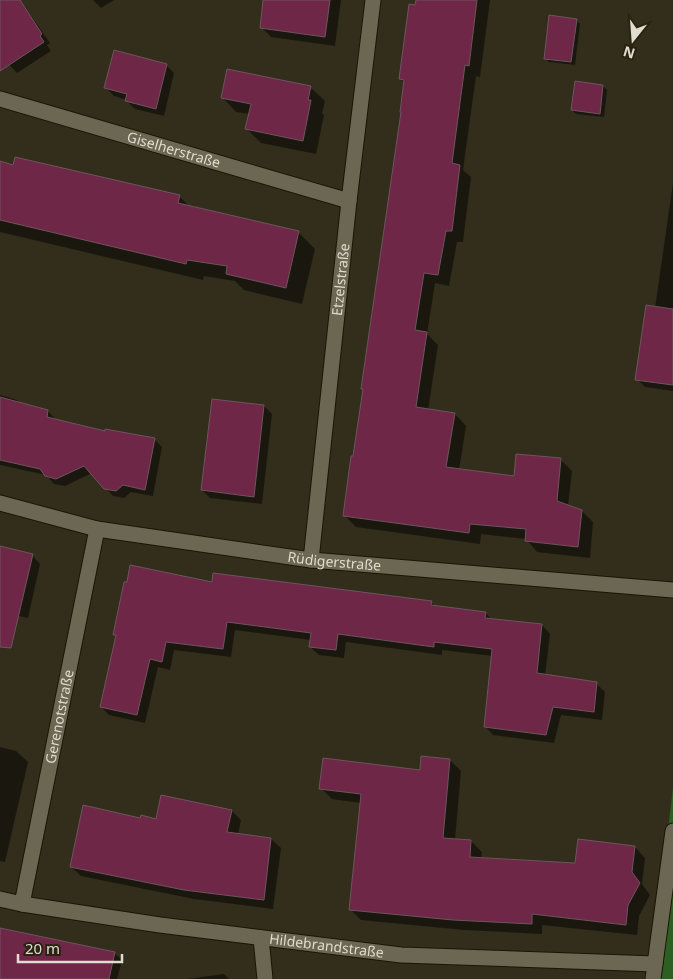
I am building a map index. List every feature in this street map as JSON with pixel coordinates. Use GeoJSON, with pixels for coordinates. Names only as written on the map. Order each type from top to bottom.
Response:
{"type":"FeatureCollection","features":[{"type":"Feature","properties":{"kind":"street","name":"Etzelstraße"},"geometry":{"type":"LineString","coordinates":[[311,560],[349,201],[373,0]]}},
{"type":"Feature","properties":{"kind":"street","name":"Giselherstraße"},"geometry":{"type":"LineString","coordinates":[[0,99],[349,201]]}},
{"type":"Feature","properties":{"kind":"street","name":"Rüdigerstraße"},"geometry":{"type":"LineString","coordinates":[[0,503],[97,529],[311,560],[673,590]]}},
{"type":"Feature","properties":{"kind":"street","name":"Gerenotstraße"},"geometry":{"type":"LineString","coordinates":[[22,904],[97,529]]}},
{"type":"Feature","properties":{"kind":"street"},"geometry":{"type":"LineString","coordinates":[[654,972],[673,831]]}},
{"type":"Feature","properties":{"kind":"street","name":"Hildebrandstraße"},"geometry":{"type":"LineString","coordinates":[[0,899],[160,925],[401,955],[654,972]]}},
{"type":"Feature","properties":{"kind":"street"},"geometry":{"type":"LineString","coordinates":[[261,938],[265,979]]}},
{"type":"Feature","properties":{"kind":"green space"},"geometry":{"type":"Polygon","coordinates":[[[673,788],[673,979],[650,979],[673,788]]]}},
{"type":"Feature","properties":{"kind":"building"},"geometry":{"type":"Polygon","coordinates":[[[0,0],[20,0],[42,34],[40,36],[44,42],[0,71],[0,0]]]}},
{"type":"Feature","properties":{"kind":"building"},"geometry":{"type":"Polygon","coordinates":[[[263,0],[330,0],[325,37],[260,28],[263,0]]]}},
{"type":"Feature","properties":{"kind":"building"},"geometry":{"type":"Polygon","coordinates":[[[416,0],[477,0],[469,66],[465,65],[452,163],[460,165],[452,231],[446,231],[438,275],[424,273],[415,330],[427,332],[416,407],[455,413],[446,467],[514,476],[516,454],[561,458],[557,501],[582,510],[578,547],[525,541],[526,529],[470,524],[469,533],[343,516],[363,389],[361,389],[401,112],[404,80],[399,79],[409,4],[415,5],[416,0]]]}},
{"type":"Feature","properties":{"kind":"building"},"geometry":{"type":"Polygon","coordinates":[[[549,15],[577,19],[571,62],[544,59],[549,15]]]}},
{"type":"Feature","properties":{"kind":"building"},"geometry":{"type":"Polygon","coordinates":[[[114,50],[167,64],[156,109],[125,101],[127,94],[104,88],[114,50]]]}},
{"type":"Feature","properties":{"kind":"building"},"geometry":{"type":"Polygon","coordinates":[[[227,69],[311,86],[308,100],[311,100],[303,141],[245,129],[251,104],[221,98],[227,69]]]}},
{"type":"Feature","properties":{"kind":"building"},"geometry":{"type":"Polygon","coordinates":[[[575,81],[603,85],[600,114],[571,110],[575,81]]]}},
{"type":"Feature","properties":{"kind":"building"},"geometry":{"type":"Polygon","coordinates":[[[15,157],[180,195],[178,203],[299,231],[286,288],[226,274],[227,266],[187,260],[186,264],[0,220],[0,161],[13,165],[15,157]]]}},
{"type":"Feature","properties":{"kind":"building"},"geometry":{"type":"Polygon","coordinates":[[[646,305],[673,309],[673,385],[635,380],[646,305]]]}},
{"type":"Feature","properties":{"kind":"building"},"geometry":{"type":"Polygon","coordinates":[[[0,397],[48,410],[47,417],[105,431],[105,429],[155,438],[145,490],[123,485],[116,491],[104,489],[84,466],[56,479],[45,476],[40,469],[0,460],[0,397]]]}},
{"type":"Feature","properties":{"kind":"building"},"geometry":{"type":"Polygon","coordinates":[[[212,399],[264,405],[254,497],[201,490],[212,399]]]}},
{"type":"Feature","properties":{"kind":"building"},"geometry":{"type":"Polygon","coordinates":[[[0,546],[33,554],[11,648],[0,647],[0,546]]]}},
{"type":"Feature","properties":{"kind":"building"},"geometry":{"type":"Polygon","coordinates":[[[130,565],[212,582],[213,573],[432,601],[431,605],[486,612],[485,618],[542,624],[537,673],[597,682],[594,712],[553,707],[546,735],[484,727],[492,649],[434,642],[434,647],[338,634],[336,650],[309,647],[311,633],[227,622],[223,649],[166,642],[162,662],[150,659],[137,715],[100,707],[116,635],[113,635],[124,582],[127,582],[130,565]]]}},
{"type":"Feature","properties":{"kind":"building"},"geometry":{"type":"Polygon","coordinates":[[[421,756],[450,759],[443,838],[471,840],[470,857],[575,863],[578,839],[635,846],[632,872],[640,883],[628,905],[626,925],[532,914],[532,924],[453,920],[349,910],[361,794],[319,789],[323,758],[420,770],[421,756]]]}},
{"type":"Feature","properties":{"kind":"building"},"geometry":{"type":"Polygon","coordinates":[[[161,795],[232,810],[227,832],[271,838],[264,900],[184,890],[70,867],[83,805],[140,818],[141,815],[156,819],[161,795]]]}},
{"type":"Feature","properties":{"kind":"building"},"geometry":{"type":"Polygon","coordinates":[[[0,928],[115,952],[109,979],[0,979],[0,928]]]}}]}
